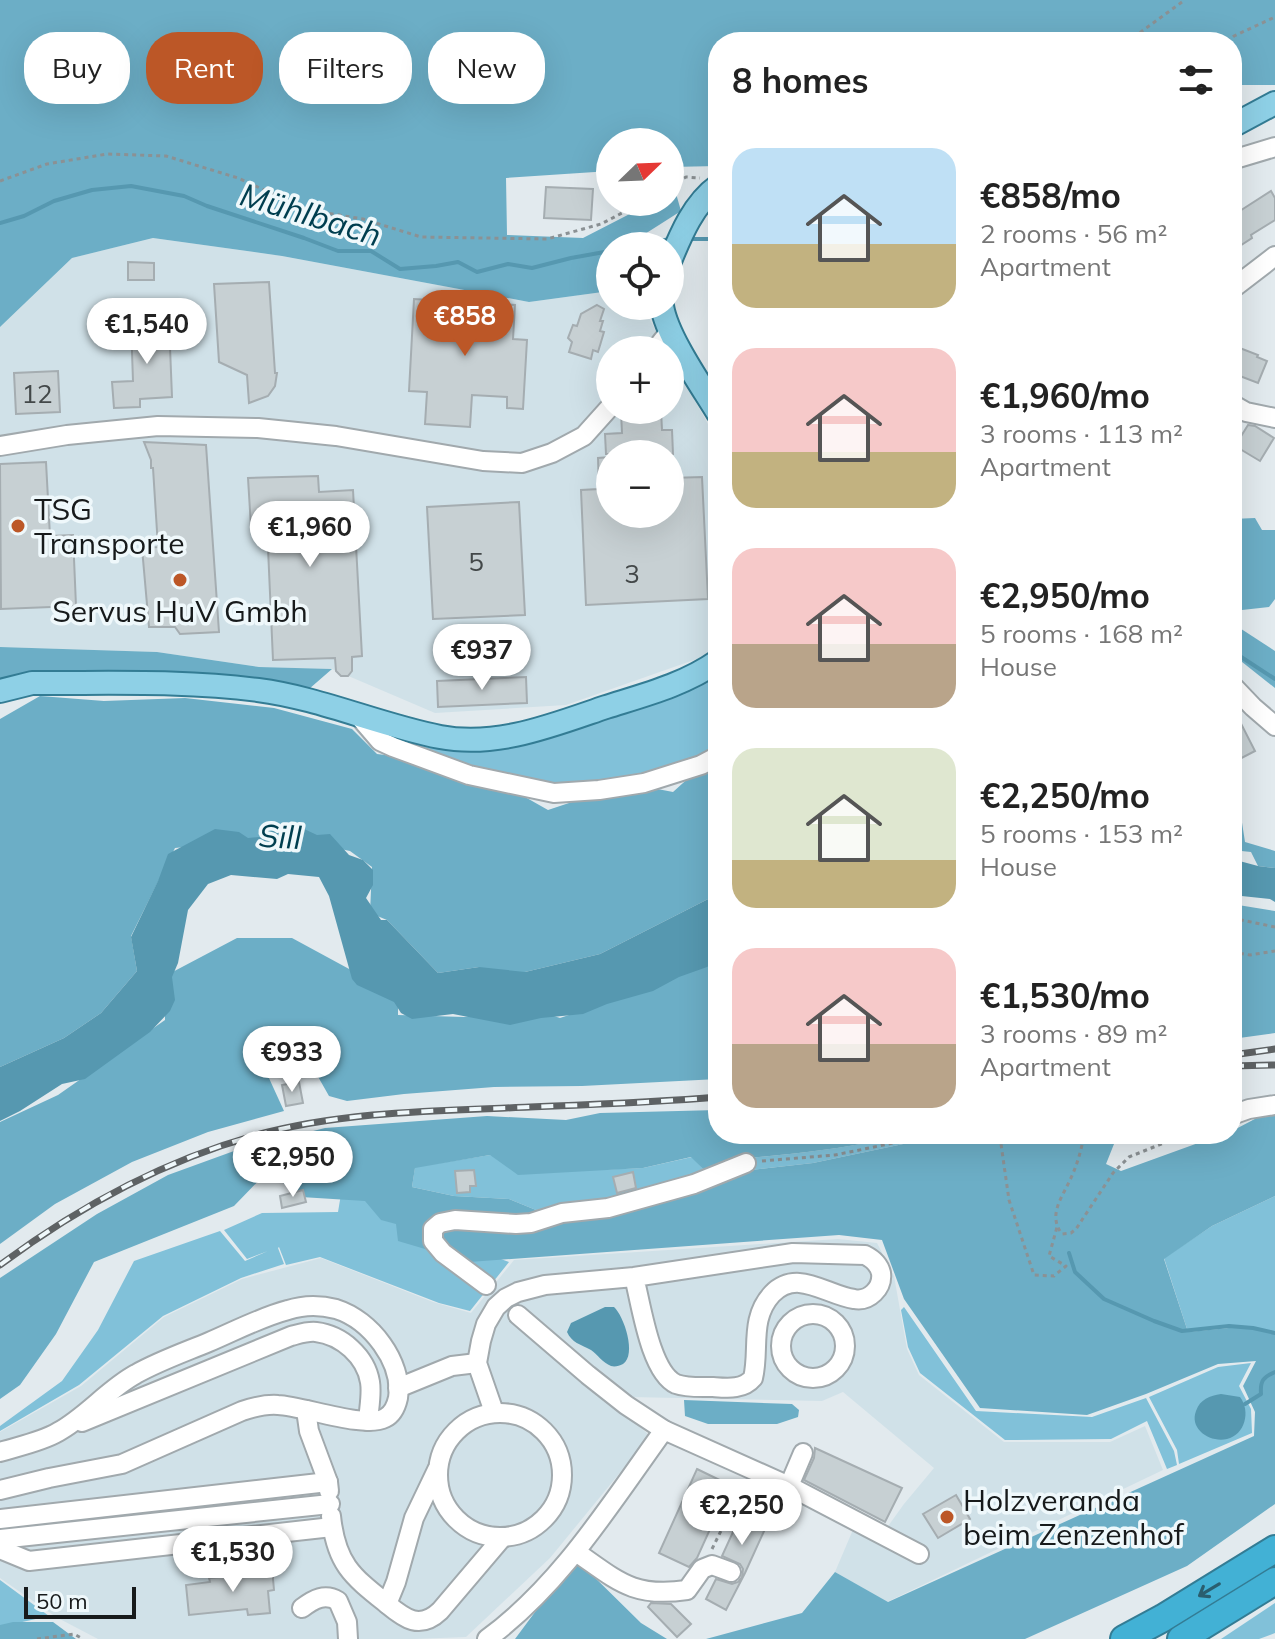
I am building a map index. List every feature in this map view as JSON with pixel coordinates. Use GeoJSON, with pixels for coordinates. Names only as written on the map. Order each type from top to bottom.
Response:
{"type":"FeatureCollection","features":[{"type":"Feature","properties":{"kind":"highway"},"geometry":{"type":"LineString","coordinates":[[1124,1639],[1275,1549]]}},
{"type":"Feature","properties":{"kind":"highway"},"geometry":{"type":"LineString","coordinates":[[1181,1639],[1275,1581]]}},
{"type":"Feature","properties":{"kind":"main road"},"geometry":{"type":"LineString","coordinates":[[1242,121],[1275,103]]}},
{"type":"Feature","properties":{"kind":"main road"},"geometry":{"type":"LineString","coordinates":[[684,233],[696,209],[708,196]]}},
{"type":"Feature","properties":{"kind":"main road"},"geometry":{"type":"LineString","coordinates":[[666,320],[708,396]]}},
{"type":"Feature","properties":{"kind":"main road"},"geometry":{"type":"LineString","coordinates":[[0,691],[32,683],[168,684],[260,690],[444,738],[471,740],[498,739],[527,732],[689,679],[708,667]]}},
{"type":"Feature","properties":{"kind":"street"},"geometry":{"type":"LineString","coordinates":[[1242,157],[1275,147]]}},
{"type":"Feature","properties":{"kind":"street"},"geometry":{"type":"LineString","coordinates":[[1242,281],[1275,256]]}},
{"type":"Feature","properties":{"kind":"street"},"geometry":{"type":"LineString","coordinates":[[666,336],[670,331]]}},
{"type":"Feature","properties":{"kind":"street"},"geometry":{"type":"LineString","coordinates":[[1242,403],[1275,406]]}},
{"type":"Feature","properties":{"kind":"street"},"geometry":{"type":"LineString","coordinates":[[1242,409],[1275,418]]}},
{"type":"Feature","properties":{"kind":"street"},"geometry":{"type":"LineString","coordinates":[[0,446],[67,435],[158,426],[258,428],[336,436],[483,461],[522,463],[552,453],[584,436],[596,423]]}},
{"type":"Feature","properties":{"kind":"street"},"geometry":{"type":"LineString","coordinates":[[1242,695],[1275,726]]}},
{"type":"Feature","properties":{"kind":"street"},"geometry":{"type":"LineString","coordinates":[[356,713],[380,741],[393,747],[469,775],[554,793],[644,783],[708,761]]}},
{"type":"Feature","properties":{"kind":"street"},"geometry":{"type":"LineString","coordinates":[[1242,1111],[1275,1105]]}},
{"type":"Feature","properties":{"kind":"street"},"geometry":{"type":"LineString","coordinates":[[486,1285],[443,1253],[433,1241],[433,1229],[440,1223],[455,1220],[531,1223],[562,1213],[608,1208],[694,1184],[746,1163]]}},
{"type":"Feature","properties":{"kind":"street"},"geometry":{"type":"LineString","coordinates":[[494,1412],[477,1363],[482,1332],[490,1316],[511,1295],[545,1285],[634,1277],[793,1253],[865,1255],[878,1265],[881,1280],[878,1289],[869,1297],[859,1300],[804,1283],[788,1284],[774,1292],[763,1307],[757,1326],[755,1374],[750,1383],[739,1387],[686,1386],[670,1380],[656,1360],[634,1277]]}},
{"type":"Feature","properties":{"kind":"street"},"geometry":{"type":"LineString","coordinates":[[0,1490],[122,1464],[255,1407],[280,1405],[325,1415],[379,1421],[392,1414],[397,1404],[398,1388],[389,1355],[363,1325],[336,1309],[300,1307],[286,1310],[135,1374],[58,1432]]}},
{"type":"Feature","properties":{"kind":"street"},"geometry":{"type":"LineString","coordinates":[[817,1314],[835,1323],[841,1331],[845,1350],[842,1361],[826,1376],[804,1377],[786,1364],[781,1343],[789,1325],[797,1318],[817,1314]]}},
{"type":"Feature","properties":{"kind":"street"},"geometry":{"type":"LineString","coordinates":[[518,1315],[626,1405],[664,1430],[789,1486],[919,1554]]}},
{"type":"Feature","properties":{"kind":"street"},"geometry":{"type":"LineString","coordinates":[[0,1452],[58,1432],[307,1332],[331,1336],[346,1344],[360,1358],[370,1381],[368,1421]]}},
{"type":"Feature","properties":{"kind":"street"},"geometry":{"type":"LineString","coordinates":[[755,1341],[781,1343]]}},
{"type":"Feature","properties":{"kind":"street"},"geometry":{"type":"LineString","coordinates":[[398,1388],[452,1366],[477,1363]]}},
{"type":"Feature","properties":{"kind":"street"},"geometry":{"type":"LineString","coordinates":[[755,1374],[786,1364]]}},
{"type":"Feature","properties":{"kind":"street"},"geometry":{"type":"LineString","coordinates":[[306,1410],[309,1431],[328,1482],[332,1527],[340,1557],[360,1583],[400,1614],[413,1621],[429,1620],[502,1538]]}},
{"type":"Feature","properties":{"kind":"street"},"geometry":{"type":"LineString","coordinates":[[387,1604],[414,1518],[438,1469],[443,1450],[454,1433],[469,1421],[494,1412],[508,1413],[527,1419],[544,1431],[556,1448],[562,1468],[561,1488],[553,1508],[539,1523],[521,1533],[502,1538],[480,1534],[462,1524],[448,1509],[440,1489],[438,1469]]}},
{"type":"Feature","properties":{"kind":"street"},"geometry":{"type":"LineString","coordinates":[[487,1639],[506,1631],[576,1552],[664,1430]]}},
{"type":"Feature","properties":{"kind":"street"},"geometry":{"type":"LineString","coordinates":[[789,1486],[803,1453]]}},
{"type":"Feature","properties":{"kind":"street"},"geometry":{"type":"LineString","coordinates":[[0,1519],[328,1482]]}},
{"type":"Feature","properties":{"kind":"street"},"geometry":{"type":"LineString","coordinates":[[0,1539],[330,1504]]}},
{"type":"Feature","properties":{"kind":"street"},"geometry":{"type":"LineString","coordinates":[[0,1549],[29,1561],[332,1527]]}},
{"type":"Feature","properties":{"kind":"street"},"geometry":{"type":"LineString","coordinates":[[576,1552],[631,1588],[647,1592],[687,1590],[702,1569],[712,1565],[731,1572]]}},
{"type":"Feature","properties":{"kind":"street"},"geometry":{"type":"LineString","coordinates":[[333,1598],[338,1580],[348,1569]]}},
{"type":"Feature","properties":{"kind":"street"},"geometry":{"type":"LineString","coordinates":[[302,1608],[328,1596],[338,1601],[347,1622],[348,1639]]}},
{"type":"Feature","properties":{"kind":"path"},"geometry":{"type":"LineString","coordinates":[[1141,32],[1181,0]]}},
{"type":"Feature","properties":{"kind":"path"},"geometry":{"type":"LineString","coordinates":[[1242,32],[1275,17]]}},
{"type":"Feature","properties":{"kind":"path"},"geometry":{"type":"LineString","coordinates":[[0,181],[47,164],[107,154],[166,156],[238,178],[308,210],[363,219],[421,237],[547,239],[601,224],[616,216]]}},
{"type":"Feature","properties":{"kind":"path"},"geometry":{"type":"LineString","coordinates":[[684,178],[708,182]]}},
{"type":"Feature","properties":{"kind":"path"},"geometry":{"type":"LineString","coordinates":[[1242,920],[1275,927]]}},
{"type":"Feature","properties":{"kind":"path"},"geometry":{"type":"LineString","coordinates":[[1242,954],[1275,951]]}},
{"type":"Feature","properties":{"kind":"path"},"geometry":{"type":"LineString","coordinates":[[746,1163],[835,1155],[888,1144]]}},
{"type":"Feature","properties":{"kind":"path"},"geometry":{"type":"LineString","coordinates":[[1001,1144],[1009,1200],[1034,1275],[1054,1276],[1066,1266],[1049,1256],[1057,1227],[1056,1212],[1082,1145]]}},
{"type":"Feature","properties":{"kind":"path"},"geometry":{"type":"LineString","coordinates":[[1057,1227],[1062,1234],[1071,1233],[1113,1173],[1129,1157],[1161,1144]]}},
{"type":"Feature","properties":{"kind":"path"},"geometry":{"type":"LineString","coordinates":[[702,1569],[752,1470]]}},
{"type":"Feature","properties":{"kind":"path"},"geometry":{"type":"LineString","coordinates":[[37,1639],[74,1634],[83,1639]]}},
{"type":"Feature","properties":{"kind":"shaded area"},"geometry":{"type":"Polygon","coordinates":[[[0,0],[1275,0],[1275,85],[1242,85],[1242,32],[708,32],[708,166],[684,167],[684,128],[596,128],[596,172],[506,178],[507,235],[583,238],[626,216],[673,216],[648,232],[596,232],[596,293],[529,302],[282,256],[153,238],[72,258],[0,327],[0,0]]]}},
{"type":"Feature","properties":{"kind":"shaded area"},"geometry":{"type":"Polygon","coordinates":[[[153,238],[282,256],[529,302],[596,293],[596,320],[650,320],[659,336],[596,336],[596,424],[684,424],[684,381],[708,424],[708,655],[566,705],[435,713],[332,669],[259,667],[157,652],[0,647],[0,327],[72,258],[153,238]]]}},
{"type":"Feature","properties":{"kind":"shaded area"},"geometry":{"type":"Polygon","coordinates":[[[1255,518],[1262,530],[1275,530],[1275,599],[1269,607],[1242,610],[1242,519],[1255,518]]]}},
{"type":"Feature","properties":{"kind":"shaded area"},"geometry":{"type":"Polygon","coordinates":[[[1242,630],[1275,651],[1275,688],[1242,662],[1242,630]]]}},
{"type":"Feature","properties":{"kind":"shaded area"},"geometry":{"type":"Polygon","coordinates":[[[0,647],[157,652],[259,667],[332,669],[309,689],[239,681],[0,683],[0,647]]]}},
{"type":"Feature","properties":{"kind":"shaded area"},"geometry":{"type":"Polygon","coordinates":[[[708,680],[708,756],[667,774],[568,790],[494,777],[386,738],[385,731],[413,741],[634,707],[708,680]]]}},
{"type":"Feature","properties":{"kind":"shaded area"},"geometry":{"type":"Polygon","coordinates":[[[40,696],[104,701],[185,698],[274,708],[352,729],[377,754],[401,757],[525,797],[548,810],[581,799],[642,786],[673,792],[693,774],[708,772],[708,899],[600,954],[525,972],[484,976],[479,967],[438,973],[387,920],[370,913],[372,867],[350,851],[283,837],[175,848],[131,936],[137,971],[101,1013],[64,1038],[0,1067],[0,719],[40,696]]]}},
{"type":"Feature","properties":{"kind":"shaded area"},"geometry":{"type":"Polygon","coordinates":[[[1242,822],[1245,842],[1275,851],[1275,868],[1258,866],[1251,852],[1242,851],[1242,822]]]}},
{"type":"Feature","properties":{"kind":"shaded area"},"geometry":{"type":"Polygon","coordinates":[[[1242,906],[1275,911],[1275,1033],[1242,1038],[1242,906]]]}},
{"type":"Feature","properties":{"kind":"shaded area"},"geometry":{"type":"Polygon","coordinates":[[[237,938],[292,938],[351,970],[398,1002],[398,1015],[464,1017],[529,1008],[560,1018],[652,987],[708,962],[708,1080],[494,1087],[347,1101],[329,1096],[296,1038],[260,1052],[284,1111],[208,1132],[132,1162],[55,1204],[0,1244],[0,1122],[58,1095],[165,1020],[165,976],[237,938]]]}},
{"type":"Feature","properties":{"kind":"shaded area"},"geometry":{"type":"Polygon","coordinates":[[[708,1110],[708,1144],[859,1144],[749,1158],[751,1170],[813,1163],[903,1144],[1114,1144],[1106,1164],[1121,1171],[1195,1144],[1242,1144],[1242,1126],[1275,1111],[1275,1196],[1212,1226],[1164,1259],[1188,1332],[1239,1327],[1275,1332],[1275,1504],[1187,1566],[1025,1639],[706,1639],[802,1613],[835,1572],[888,1602],[1254,1436],[1255,1412],[1243,1386],[1256,1361],[1218,1364],[1087,1415],[980,1408],[904,1299],[882,1240],[839,1235],[469,1262],[398,1241],[396,1224],[381,1220],[365,1201],[301,1197],[268,1171],[234,1206],[94,1262],[56,1334],[20,1385],[0,1399],[0,1278],[97,1214],[168,1175],[234,1151],[325,1128],[487,1116],[566,1120],[600,1113],[708,1110]],[[490,1155],[415,1168],[412,1187],[454,1196],[509,1199],[536,1210],[623,1198],[704,1170],[691,1157],[643,1168],[518,1175],[490,1155]]]}},
{"type":"Feature","properties":{"kind":"shaded area"},"geometry":{"type":"Polygon","coordinates":[[[859,1144],[903,1144],[813,1163],[751,1170],[749,1158],[859,1144]]]}},
{"type":"Feature","properties":{"kind":"shaded area"},"geometry":{"type":"Polygon","coordinates":[[[490,1155],[594,1170],[643,1168],[692,1157],[704,1170],[623,1198],[536,1210],[509,1199],[454,1196],[412,1187],[415,1167],[490,1155]]]}},
{"type":"Feature","properties":{"kind":"shaded area"},"geometry":{"type":"Polygon","coordinates":[[[341,1194],[404,1198],[443,1238],[509,1262],[470,1311],[439,1303],[320,1257],[286,1265],[279,1247],[284,1264],[241,1278],[163,1316],[79,1385],[0,1431],[0,1426],[62,1381],[98,1330],[134,1261],[220,1231],[245,1261],[268,1251],[247,1259],[224,1230],[262,1213],[338,1212],[341,1194]]]}},
{"type":"Feature","properties":{"kind":"shaded area"},"geometry":{"type":"Polygon","coordinates":[[[1275,1196],[1275,1332],[1239,1327],[1188,1332],[1164,1258],[1212,1226],[1275,1196]]]}},
{"type":"Feature","properties":{"kind":"shaded area"},"geometry":{"type":"Polygon","coordinates":[[[838,1239],[877,1243],[894,1276],[907,1349],[919,1375],[1004,1442],[1110,1442],[1145,1426],[1163,1470],[887,1602],[835,1572],[855,1525],[886,1529],[934,1468],[843,1392],[822,1401],[630,1397],[525,1311],[517,1318],[650,1436],[550,1558],[466,1637],[98,1639],[56,1617],[0,1578],[0,1432],[81,1386],[164,1317],[242,1279],[321,1258],[433,1302],[471,1313],[514,1260],[838,1239]]]}},
{"type":"Feature","properties":{"kind":"shaded area"},"geometry":{"type":"Polygon","coordinates":[[[904,1307],[976,1411],[1092,1417],[1146,1398],[1174,1451],[1177,1465],[1167,1469],[1147,1421],[1111,1439],[1005,1440],[920,1373],[908,1347],[901,1310],[904,1307]]]}},
{"type":"Feature","properties":{"kind":"shaded area"},"geometry":{"type":"Polygon","coordinates":[[[1251,1363],[1239,1386],[1251,1409],[1252,1433],[1179,1464],[1177,1450],[1149,1397],[1218,1367],[1251,1363]]]}},
{"type":"Feature","properties":{"kind":"shaded area"},"geometry":{"type":"Polygon","coordinates":[[[684,1400],[792,1404],[799,1410],[798,1417],[777,1424],[708,1424],[685,1416],[684,1400]]]}},
{"type":"Feature","properties":{"kind":"shaded area"},"geometry":{"type":"Polygon","coordinates":[[[578,1561],[641,1623],[667,1639],[515,1639],[578,1561]]]}},
{"type":"Feature","properties":{"kind":"shaded area"},"geometry":{"type":"Polygon","coordinates":[[[0,1580],[49,1616],[0,1627],[0,1580]]]}},
{"type":"Feature","properties":{"kind":"shaded area"},"geometry":{"type":"Polygon","coordinates":[[[1275,1603],[1275,1633],[1259,1639],[1221,1639],[1275,1603]]]}},
{"type":"Feature","properties":{"kind":"shaded area"},"geometry":{"type":"Polygon","coordinates":[[[53,1622],[76,1639],[0,1639],[0,1625],[53,1622]]]}},
{"type":"Feature","properties":{"kind":"water","name":"Sill"},"geometry":{"type":"Polygon","coordinates":[[[280,826],[302,828],[317,835],[330,834],[349,855],[363,860],[373,870],[373,885],[366,898],[381,920],[387,920],[438,973],[479,967],[525,972],[600,954],[708,899],[708,966],[653,991],[583,1014],[510,1025],[453,1014],[412,1019],[401,1013],[394,1002],[357,985],[352,979],[329,896],[319,877],[288,874],[277,879],[231,875],[208,884],[188,910],[178,963],[172,977],[175,1000],[170,1011],[150,1032],[85,1079],[62,1084],[0,1121],[0,1067],[64,1038],[101,1013],[137,971],[131,937],[168,854],[215,829],[239,832],[248,838],[259,837],[280,826]]]}},
{"type":"Feature","properties":{"kind":"water"},"geometry":{"type":"Polygon","coordinates":[[[1242,862],[1275,868],[1275,902],[1242,896],[1242,862]]]}},
{"type":"Feature","properties":{"kind":"water"},"geometry":{"type":"Polygon","coordinates":[[[605,1307],[614,1307],[618,1312],[628,1336],[627,1359],[617,1366],[605,1363],[591,1350],[574,1341],[567,1332],[571,1323],[605,1307]]]}},
{"type":"Feature","properties":{"kind":"water"},"geometry":{"type":"Polygon","coordinates":[[[1221,1394],[1240,1397],[1245,1415],[1238,1433],[1220,1440],[1202,1433],[1195,1418],[1203,1401],[1221,1394]]]}},
{"type":"Feature","properties":{"kind":"building"},"geometry":{"type":"Polygon","coordinates":[[[546,187],[593,189],[591,220],[544,218],[546,187]]]}},
{"type":"Feature","properties":{"kind":"building"},"geometry":{"type":"Polygon","coordinates":[[[1271,191],[1275,198],[1275,220],[1242,244],[1242,210],[1271,191]]]}},
{"type":"Feature","properties":{"kind":"building"},"geometry":{"type":"Polygon","coordinates":[[[128,262],[154,263],[154,280],[128,280],[128,262]]]}},
{"type":"Feature","properties":{"kind":"building"},"geometry":{"type":"Polygon","coordinates":[[[269,282],[277,373],[275,386],[268,396],[249,403],[247,375],[219,362],[214,284],[269,282]]]}},
{"type":"Feature","properties":{"kind":"building"},"geometry":{"type":"Polygon","coordinates":[[[414,299],[515,305],[513,339],[527,340],[523,409],[507,408],[507,397],[472,395],[470,427],[425,424],[427,392],[409,391],[414,299]]]}},
{"type":"Feature","properties":{"kind":"building"},"geometry":{"type":"Polygon","coordinates":[[[596,306],[596,320],[603,321],[600,331],[604,332],[603,336],[596,336],[596,351],[593,350],[591,359],[569,352],[572,342],[568,338],[581,314],[596,306]]]}},
{"type":"Feature","properties":{"kind":"building"},"geometry":{"type":"Polygon","coordinates":[[[169,322],[172,397],[140,399],[140,407],[114,408],[112,382],[133,381],[131,323],[169,322]]]}},
{"type":"Feature","properties":{"kind":"building"},"geometry":{"type":"Polygon","coordinates":[[[1242,349],[1267,361],[1258,383],[1242,377],[1242,349]]]}},
{"type":"Feature","properties":{"kind":"building"},"geometry":{"type":"Polygon","coordinates":[[[58,371],[60,412],[16,414],[14,373],[58,371]]]}},
{"type":"Feature","properties":{"kind":"building"},"geometry":{"type":"Polygon","coordinates":[[[622,424],[662,424],[662,430],[672,430],[672,440],[605,440],[605,434],[622,433],[622,424]]]}},
{"type":"Feature","properties":{"kind":"building"},"geometry":{"type":"Polygon","coordinates":[[[1248,425],[1274,438],[1260,461],[1242,450],[1242,435],[1248,425]]]}},
{"type":"Feature","properties":{"kind":"building"},"geometry":{"type":"Polygon","coordinates":[[[144,442],[206,445],[219,632],[180,634],[175,627],[149,627],[142,548],[158,547],[153,468],[144,442]]]}},
{"type":"Feature","properties":{"kind":"building"},"geometry":{"type":"Polygon","coordinates":[[[46,462],[50,536],[73,535],[76,606],[1,609],[0,464],[46,462]]]}},
{"type":"Feature","properties":{"kind":"building"},"geometry":{"type":"Polygon","coordinates":[[[318,476],[319,492],[353,490],[362,656],[352,657],[352,671],[348,676],[341,676],[336,671],[335,658],[273,660],[267,526],[251,527],[248,478],[318,476]]]}},
{"type":"Feature","properties":{"kind":"building"},"geometry":{"type":"Polygon","coordinates":[[[702,477],[708,599],[586,605],[581,490],[596,489],[596,528],[684,528],[684,478],[702,477]]]}},
{"type":"Feature","properties":{"kind":"building"},"geometry":{"type":"Polygon","coordinates":[[[519,502],[525,615],[433,619],[427,507],[519,502]]]}},
{"type":"Feature","properties":{"kind":"building"},"geometry":{"type":"Polygon","coordinates":[[[526,677],[527,703],[438,707],[437,681],[526,677]]]}},
{"type":"Feature","properties":{"kind":"building"},"geometry":{"type":"Polygon","coordinates":[[[1242,726],[1255,751],[1242,758],[1242,726]]]}},
{"type":"Feature","properties":{"kind":"building"},"geometry":{"type":"Polygon","coordinates":[[[299,1082],[303,1103],[286,1106],[282,1085],[299,1082]]]}},
{"type":"Feature","properties":{"kind":"building"},"geometry":{"type":"Polygon","coordinates":[[[474,1170],[476,1186],[470,1186],[470,1192],[457,1193],[455,1171],[474,1170]]]}},
{"type":"Feature","properties":{"kind":"building"},"geometry":{"type":"Polygon","coordinates":[[[633,1172],[636,1188],[617,1193],[613,1177],[633,1172]]]}},
{"type":"Feature","properties":{"kind":"building"},"geometry":{"type":"Polygon","coordinates":[[[303,1190],[306,1202],[282,1208],[280,1196],[303,1190]]]}},
{"type":"Feature","properties":{"kind":"building"},"geometry":{"type":"Polygon","coordinates":[[[815,1448],[902,1488],[885,1522],[804,1480],[815,1448]]]}},
{"type":"Feature","properties":{"kind":"building"},"geometry":{"type":"Polygon","coordinates":[[[697,1469],[730,1485],[697,1558],[689,1567],[659,1553],[697,1469]]]}},
{"type":"Feature","properties":{"kind":"building"},"geometry":{"type":"Polygon","coordinates":[[[750,1495],[775,1507],[745,1573],[726,1610],[706,1599],[716,1579],[732,1584],[742,1577],[740,1564],[722,1556],[750,1495]]]}},
{"type":"Feature","properties":{"kind":"building","name":"Holzveranda beim Zenzenhof"},"geometry":{"type":"Polygon","coordinates":[[[956,1495],[970,1519],[938,1538],[923,1514],[956,1495]]]}},
{"type":"Feature","properties":{"kind":"building"},"geometry":{"type":"Polygon","coordinates":[[[272,1568],[274,1590],[268,1591],[270,1613],[248,1615],[247,1609],[189,1615],[186,1585],[210,1582],[209,1578],[242,1575],[242,1571],[272,1568]]]}},
{"type":"Feature","properties":{"kind":"building"},"geometry":{"type":"Polygon","coordinates":[[[651,1603],[671,1604],[691,1624],[677,1637],[648,1607],[651,1603]]]}},
{"type":"Feature","properties":{"kind":"waterway","name":"Mühlbach"},"geometry":{"type":"LineString","coordinates":[[0,223],[24,216],[54,201],[92,190],[131,186],[184,196],[338,251],[371,251],[400,269],[458,262],[477,272],[508,264],[532,268],[596,254]]}},
{"type":"Feature","properties":{"kind":"waterway","name":"Mühlbach"},"geometry":{"type":"LineString","coordinates":[[688,239],[708,239]]}},
{"type":"Feature","properties":{"kind":"waterway","name":"Mühlbach"},"geometry":{"type":"LineString","coordinates":[[1242,658],[1275,679]]}},
{"type":"Feature","properties":{"kind":"waterway"},"geometry":{"type":"LineString","coordinates":[[1069,1253],[1075,1272],[1104,1299],[1154,1321],[1182,1331],[1229,1326],[1275,1333]]}},
{"type":"Feature","properties":{"kind":"waterway"},"geometry":{"type":"LineString","coordinates":[[1245,1404],[1261,1394],[1263,1380],[1275,1372]]}},
{"type":"Feature","properties":{"kind":"railway"},"geometry":{"type":"LineString","coordinates":[[1242,1054],[1275,1049]]}},
{"type":"Feature","properties":{"kind":"railway"},"geometry":{"type":"LineString","coordinates":[[1242,1066],[1275,1065]]}},
{"type":"Feature","properties":{"kind":"railway"},"geometry":{"type":"LineString","coordinates":[[0,1265],[59,1224],[152,1173],[219,1147],[284,1128],[410,1112],[708,1098]]}},
{"type":"Feature","properties":{"kind":"place","name":"TSG Transporte"},"geometry":{"type":"Point","coordinates":[18,526]}},
{"type":"Feature","properties":{"kind":"place","name":"Servus HuV Gmbh"},"geometry":{"type":"Point","coordinates":[180,580]}},
{"type":"Feature","properties":{"kind":"place","name":"Holzveranda beim Zenzenhof"},"geometry":{"type":"Point","coordinates":[947,1517]}}]}
